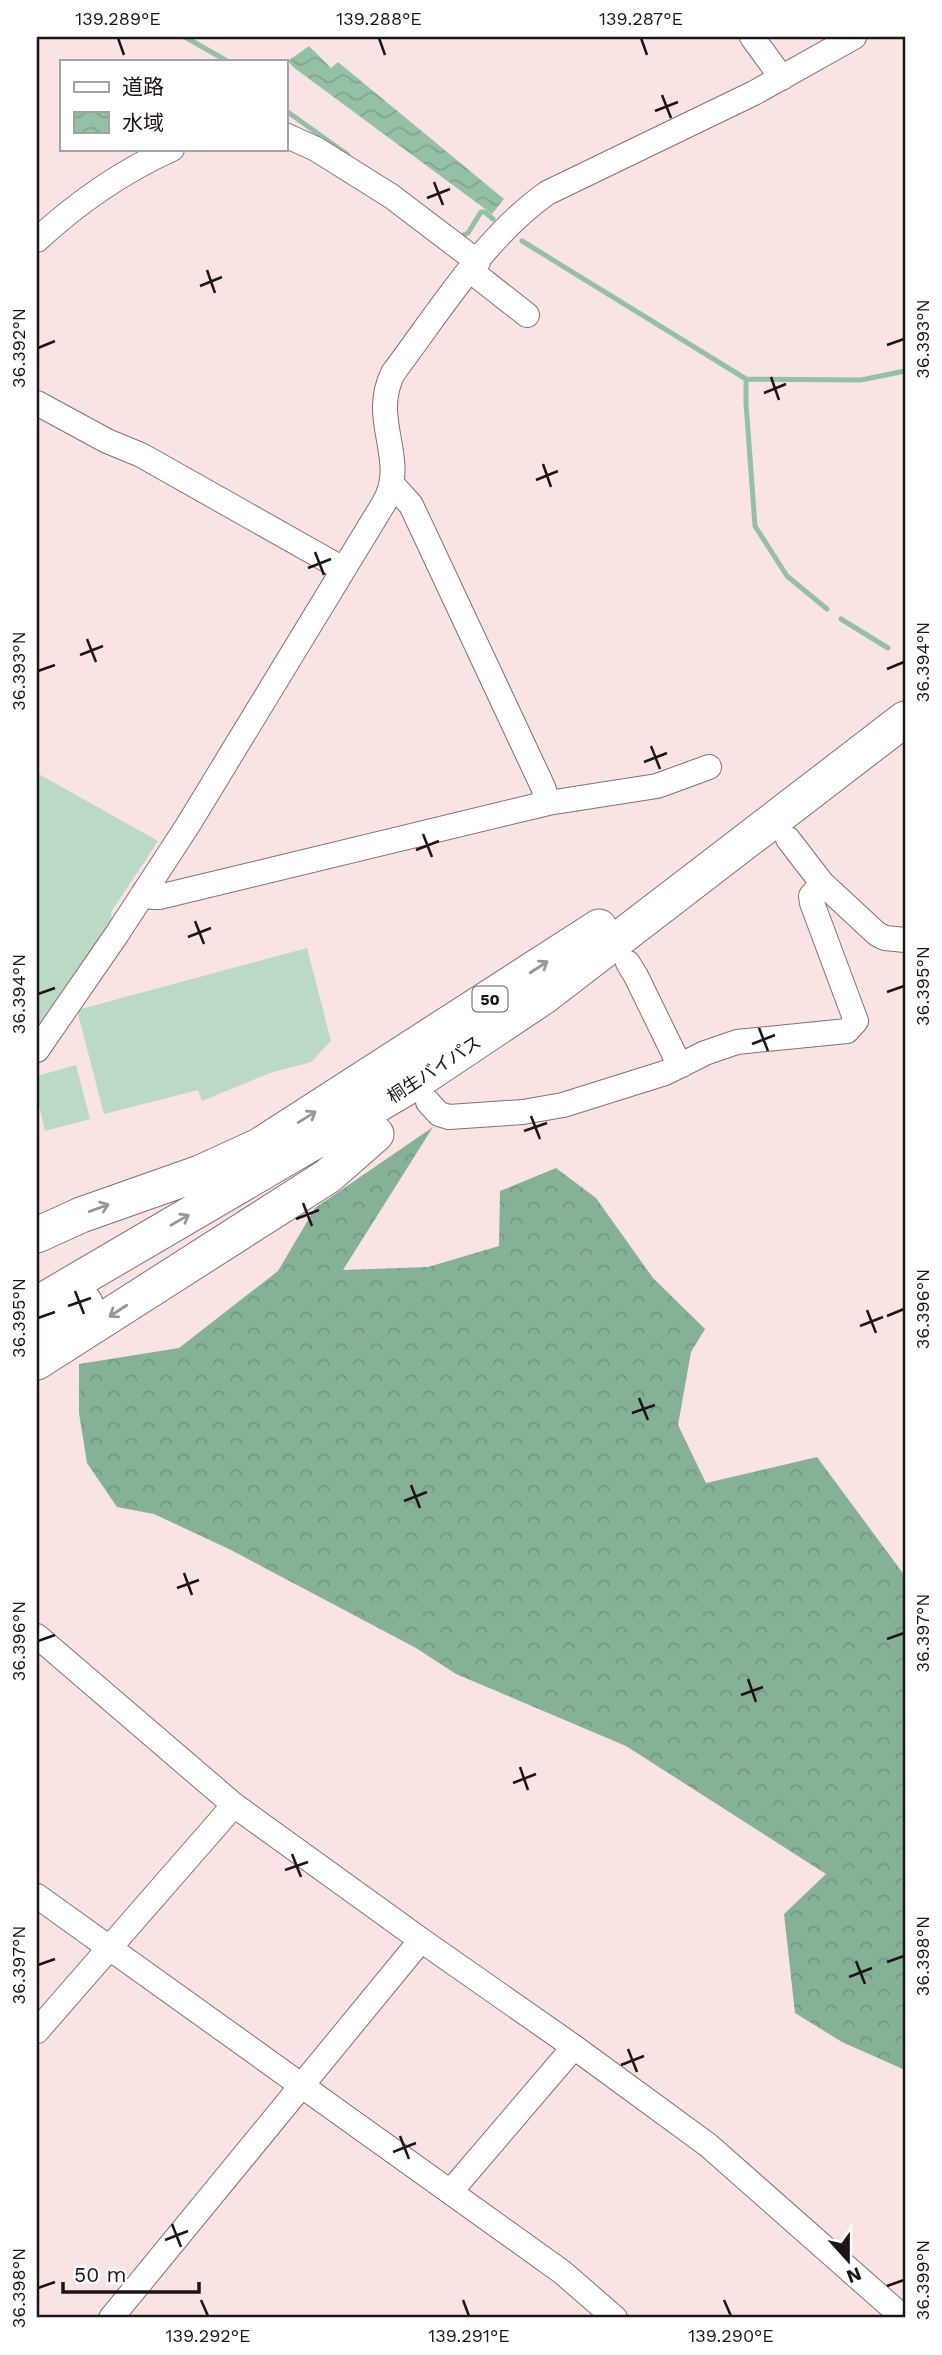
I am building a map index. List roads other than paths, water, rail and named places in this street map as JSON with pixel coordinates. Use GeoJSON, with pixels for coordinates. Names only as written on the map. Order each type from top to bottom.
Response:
{"type":"FeatureCollection","features":[{"type":"Feature","properties":{"kind":"highway","name":"50"},"geometry":{"type":"LineString","coordinates":[[37,1235],[91,1211],[235,1159],[305,1118],[588,935],[776,790],[905,698]]}},
{"type":"Feature","properties":{"kind":"highway","name":"桐生バイパス"},"geometry":{"type":"LineString","coordinates":[[37,1304],[344,1127],[428,1075],[543,997],[905,719]]}},
{"type":"Feature","properties":{"kind":"highway","name":"桐生バイパス"},"geometry":{"type":"LineString","coordinates":[[37,1331],[376,1134],[540,1027],[628,963],[905,749]]}},
{"type":"Feature","properties":{"kind":"highway"},"geometry":{"type":"LineString","coordinates":[[37,1362],[328,1175],[376,1134]]}},
{"type":"Feature","properties":{"kind":"street"},"geometry":{"type":"LineString","coordinates":[[752,37],[782,78]]}},
{"type":"Feature","properties":{"kind":"street"},"geometry":{"type":"LineString","coordinates":[[37,1050],[188,825],[384,503],[393,485],[394,470],[383,402],[389,381],[474,266],[510,223],[547,193],[782,78],[854,37]]}},
{"type":"Feature","properties":{"kind":"street"},"geometry":{"type":"LineString","coordinates":[[287,136],[316,149],[391,196],[527,315]]}},
{"type":"Feature","properties":{"kind":"street"},"geometry":{"type":"LineString","coordinates":[[37,240],[68,211],[117,177],[170,150]]}},
{"type":"Feature","properties":{"kind":"street"},"geometry":{"type":"LineString","coordinates":[[37,402],[107,442],[141,455],[343,569]]}},
{"type":"Feature","properties":{"kind":"street"},"geometry":{"type":"LineString","coordinates":[[393,485],[411,505],[543,787],[548,803]]}},
{"type":"Feature","properties":{"kind":"street"},"geometry":{"type":"LineString","coordinates":[[144,892],[152,897],[159,897],[548,803],[657,786],[709,768]]}},
{"type":"Feature","properties":{"kind":"street"},"geometry":{"type":"LineString","coordinates":[[788,839],[822,883],[877,934],[885,938],[905,940]]}},
{"type":"Feature","properties":{"kind":"street"},"geometry":{"type":"LineString","coordinates":[[428,1102],[439,1114],[449,1117],[523,1112],[563,1105],[666,1073],[705,1053],[737,1042],[847,1031],[856,1021],[812,903],[811,896],[822,883]]}},
{"type":"Feature","properties":{"kind":"street"},"geometry":{"type":"LineString","coordinates":[[628,963],[682,1065]]}},
{"type":"Feature","properties":{"kind":"street"},"geometry":{"type":"LineString","coordinates":[[37,1636],[234,1805],[708,2145],[904,2318]]}},
{"type":"Feature","properties":{"kind":"street"},"geometry":{"type":"LineString","coordinates":[[37,2031],[234,1805]]}},
{"type":"Feature","properties":{"kind":"street"},"geometry":{"type":"LineString","coordinates":[[37,1896],[562,2272],[615,2318]]}},
{"type":"Feature","properties":{"kind":"street"},"geometry":{"type":"LineString","coordinates":[[111,2318],[421,1940]]}},
{"type":"Feature","properties":{"kind":"street"},"geometry":{"type":"LineString","coordinates":[[451,2191],[574,2047]]}},
{"type":"Feature","properties":{"kind":"water"},"geometry":{"type":"Polygon","coordinates":[[[309,46],[331,68],[338,62],[504,199],[492,214],[293,67],[288,61],[309,46]]]}},
{"type":"Feature","properties":{"kind":"waterway"},"geometry":{"type":"LineString","coordinates":[[185,37],[225,60]]}},
{"type":"Feature","properties":{"kind":"waterway"},"geometry":{"type":"LineString","coordinates":[[287,111],[348,155]]}},
{"type":"Feature","properties":{"kind":"waterway"},"geometry":{"type":"LineString","coordinates":[[459,235],[468,233],[481,212],[493,219]]}},
{"type":"Feature","properties":{"kind":"waterway"},"geometry":{"type":"LineString","coordinates":[[522,241],[746,379],[861,380],[905,371]]}},
{"type":"Feature","properties":{"kind":"waterway"},"geometry":{"type":"LineString","coordinates":[[746,379],[755,526],[787,576],[827,609]]}},
{"type":"Feature","properties":{"kind":"waterway"},"geometry":{"type":"LineString","coordinates":[[841,619],[888,648]]}}]}
